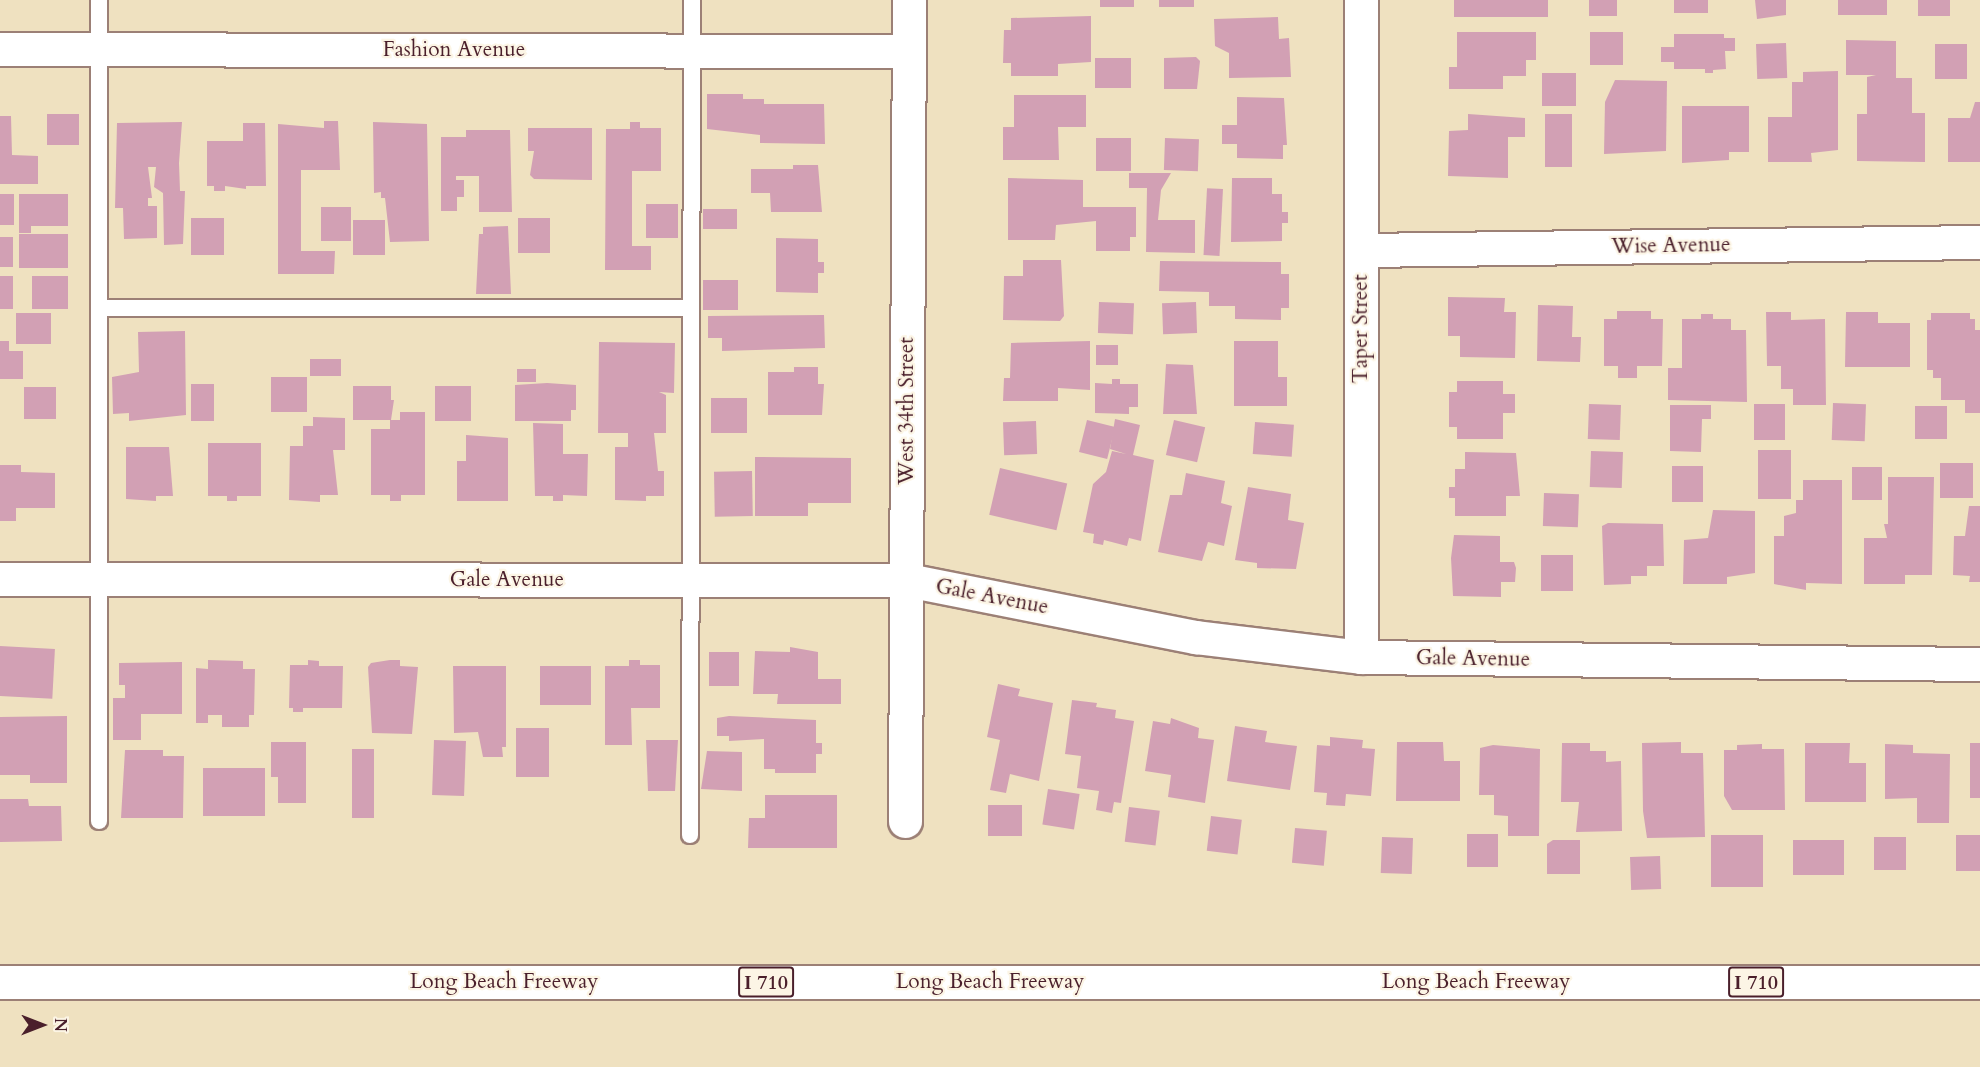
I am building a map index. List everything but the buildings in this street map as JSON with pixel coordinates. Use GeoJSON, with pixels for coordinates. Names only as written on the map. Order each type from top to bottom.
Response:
{"type":"FeatureCollection","features":[{"type":"Feature","properties":{"kind":"main road","name":"West 34th Street"},"geometry":{"type":"LineString","coordinates":[[905,821],[909,0]]}},
{"type":"Feature","properties":{"kind":"main road","name":"Taper Street"},"geometry":{"type":"LineString","coordinates":[[1361,0],[1361,657]]}},
{"type":"Feature","properties":{"kind":"main road","name":"Fashion Avenue"},"geometry":{"type":"LineString","coordinates":[[0,49],[909,51]]}},
{"type":"Feature","properties":{"kind":"main road","name":"Wise Avenue"},"geometry":{"type":"LineString","coordinates":[[1361,250],[1980,242]]}},
{"type":"Feature","properties":{"kind":"main road","name":"Gale Avenue"},"geometry":{"type":"LineString","coordinates":[[0,579],[907,580],[1196,637],[1361,657],[1980,664]]}},
{"type":"Feature","properties":{"kind":"main road","name":"Long Beach Freeway"},"geometry":{"type":"LineString","coordinates":[[0,982],[1980,982]]}},
{"type":"Feature","properties":{"kind":"lane"},"geometry":{"type":"LineString","coordinates":[[99,0],[99,821]]}},
{"type":"Feature","properties":{"kind":"lane"},"geometry":{"type":"LineString","coordinates":[[690,836],[692,0]]}},
{"type":"Feature","properties":{"kind":"lane"},"geometry":{"type":"LineString","coordinates":[[99,308],[691,308]]}}]}
